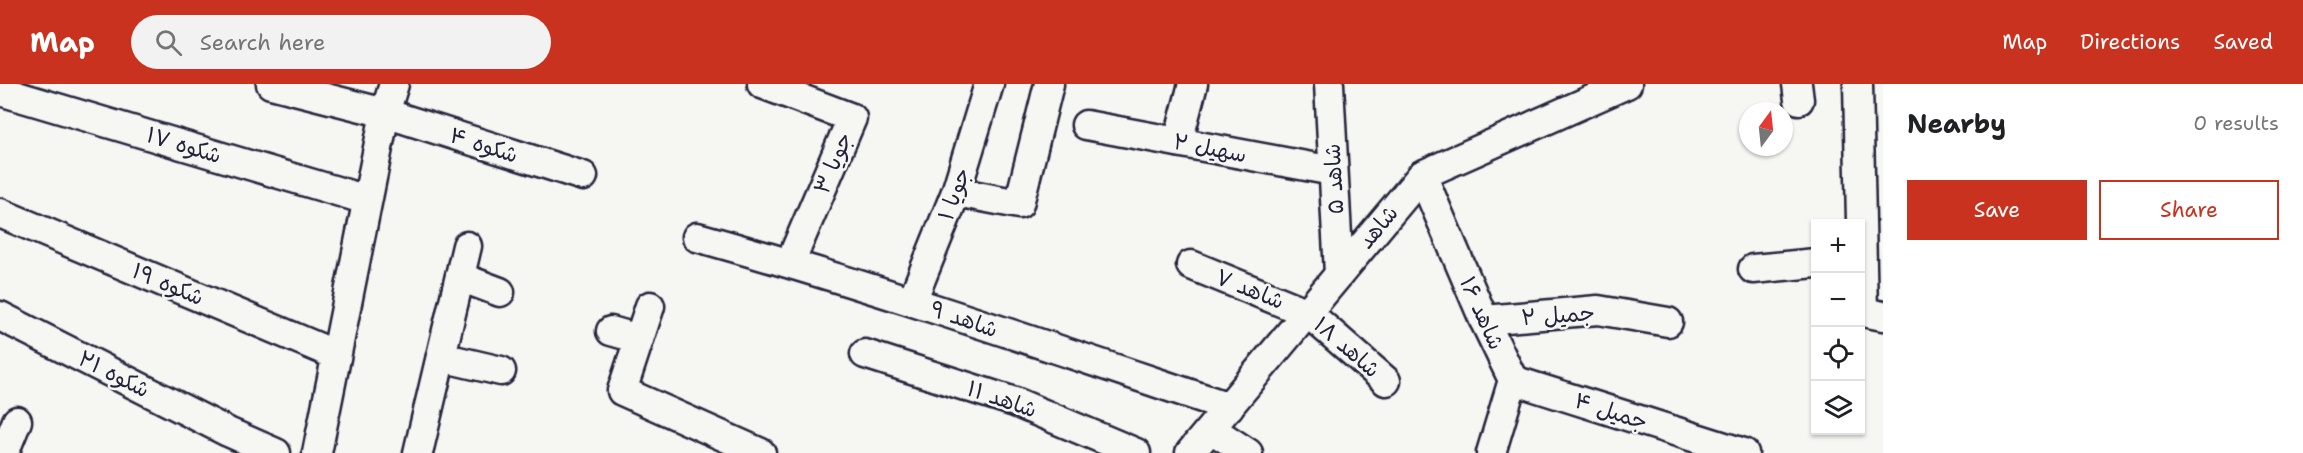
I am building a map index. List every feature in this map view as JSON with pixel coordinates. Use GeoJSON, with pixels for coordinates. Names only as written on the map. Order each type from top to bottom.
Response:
{"type":"FeatureCollection","features":[{"type":"Feature","properties":{"kind":"street","name":"شکوه ۴"},"geometry":{"type":"LineString","coordinates":[[271,84],[385,113],[583,176]]}},
{"type":"Feature","properties":{"kind":"street"},"geometry":{"type":"LineString","coordinates":[[317,453],[385,113],[394,84]]}},
{"type":"Feature","properties":{"kind":"street","name":"جویا ۳"},"geometry":{"type":"LineString","coordinates":[[762,84],[852,118],[790,263]]}},
{"type":"Feature","properties":{"kind":"street","name":"جویا ۱"},"geometry":{"type":"LineString","coordinates":[[912,302],[956,192],[989,84]]}},
{"type":"Feature","properties":{"kind":"street"},"geometry":{"type":"LineString","coordinates":[[956,192],[1018,204],[1049,84]]}},
{"type":"Feature","properties":{"kind":"street"},"geometry":{"type":"LineString","coordinates":[[1178,142],[1193,84]]}},
{"type":"Feature","properties":{"kind":"street","name":"شاهد ۵"},"geometry":{"type":"LineString","coordinates":[[1329,84],[1339,274]]}},
{"type":"Feature","properties":{"kind":"street","name":"شاهد"},"geometry":{"type":"LineString","coordinates":[[1191,453],[1422,175],[1628,84]]}},
{"type":"Feature","properties":{"kind":"street"},"geometry":{"type":"LineString","coordinates":[[1858,84],[1860,219]]}},
{"type":"Feature","properties":{"kind":"street","name":"شکوه ۱۷"},"geometry":{"type":"LineString","coordinates":[[2,98],[368,200]]}},
{"type":"Feature","properties":{"kind":"street","name":"سهیل ۲"},"geometry":{"type":"LineString","coordinates":[[1086,125],[1334,171]]}},
{"type":"Feature","properties":{"kind":"street","name":"شاهد ۱۶"},"geometry":{"type":"LineString","coordinates":[[1422,175],[1484,320],[1513,380]]}},
{"type":"Feature","properties":{"kind":"street","name":"شکوه ۱۹"},"geometry":{"type":"LineString","coordinates":[[0,213],[336,354]]}},
{"type":"Feature","properties":{"kind":"street","name":"شاهد ۹"},"geometry":{"type":"LineString","coordinates":[[697,237],[790,263],[912,302],[1220,418],[1248,453]]}},
{"type":"Feature","properties":{"kind":"street"},"geometry":{"type":"LineString","coordinates":[[418,453],[467,246]]}},
{"type":"Feature","properties":{"kind":"street"},"geometry":{"type":"LineString","coordinates":[[1754,270],[1811,263]]}},
{"type":"Feature","properties":{"kind":"street","name":"شاهد ۷"},"geometry":{"type":"LineString","coordinates":[[1191,265],[1308,313]]}},
{"type":"Feature","properties":{"kind":"street"},"geometry":{"type":"LineString","coordinates":[[1864,273],[1873,314]]}},
{"type":"Feature","properties":{"kind":"street"},"geometry":{"type":"LineString","coordinates":[[460,277],[500,292]]}},
{"type":"Feature","properties":{"kind":"street"},"geometry":{"type":"LineString","coordinates":[[650,306],[622,391],[760,453]]}},
{"type":"Feature","properties":{"kind":"street","name":"جمیل ۲"},"geometry":{"type":"LineString","coordinates":[[1484,320],[1598,310],[1668,322]]}},
{"type":"Feature","properties":{"kind":"street","name":"شاهد ۱۸"},"geometry":{"type":"LineString","coordinates":[[1308,313],[1386,381]]}},
{"type":"Feature","properties":{"kind":"street","name":"شکوه ۲۱"},"geometry":{"type":"LineString","coordinates":[[0,316],[223,442],[276,453]]}},
{"type":"Feature","properties":{"kind":"street"},"geometry":{"type":"LineString","coordinates":[[611,331],[639,339]]}},
{"type":"Feature","properties":{"kind":"street","name":"شاهد ۱۱"},"geometry":{"type":"LineString","coordinates":[[865,354],[1015,402],[1136,453]]}},
{"type":"Feature","properties":{"kind":"street"},"geometry":{"type":"LineString","coordinates":[[441,357],[501,371]]}},
{"type":"Feature","properties":{"kind":"street"},"geometry":{"type":"LineString","coordinates":[[1491,453],[1513,380]]}},
{"type":"Feature","properties":{"kind":"street","name":"جمیل ۴"},"geometry":{"type":"LineString","coordinates":[[1513,380],[1744,453]]}},
{"type":"Feature","properties":{"kind":"street"},"geometry":{"type":"LineString","coordinates":[[4,453],[17,421]]}}]}
